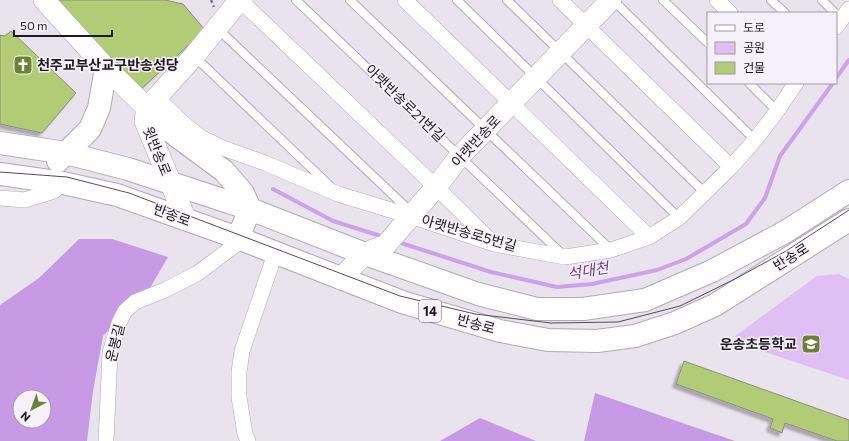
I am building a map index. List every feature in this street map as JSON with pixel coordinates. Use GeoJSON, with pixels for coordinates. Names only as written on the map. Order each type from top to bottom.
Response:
{"type":"FeatureCollection","features":[{"type":"Feature","properties":{"kind":"main road","name":"윗반송로"},"geometry":{"type":"LineString","coordinates":[[44,0],[106,68],[152,103],[145,121],[186,220]]}},
{"type":"Feature","properties":{"kind":"main road"},"geometry":{"type":"LineString","coordinates":[[238,238],[250,209],[243,193],[224,171],[162,124],[152,103],[241,0]]}},
{"type":"Feature","properties":{"kind":"main road","name":"아랫반송로"},"geometry":{"type":"LineString","coordinates":[[341,278],[364,254],[374,248],[385,246],[460,156],[612,0]]}},
{"type":"Feature","properties":{"kind":"main road"},"geometry":{"type":"LineString","coordinates":[[39,180],[90,129],[99,108],[106,68]]}},
{"type":"Feature","properties":{"kind":"main road","name":"반송로"},"geometry":{"type":"LineString","coordinates":[[0,143],[66,153],[128,169],[250,209],[364,254],[478,294],[537,309],[583,310],[645,300],[712,271],[785,232],[849,191]]}},
{"type":"Feature","properties":{"kind":"main road","name":"반송로"},"geometry":{"type":"LineString","coordinates":[[0,174],[63,183],[117,195],[238,238],[275,254],[402,302],[500,331],[548,340],[597,341],[635,336],[675,323],[715,305],[849,220]]}},
{"type":"Feature","properties":{"kind":"street"},"geometry":{"type":"LineString","coordinates":[[241,0],[436,186],[494,244]]}},
{"type":"Feature","properties":{"kind":"street"},"geometry":{"type":"LineString","coordinates":[[405,0],[649,237]]}},
{"type":"Feature","properties":{"kind":"street"},"geometry":{"type":"LineString","coordinates":[[560,0],[731,167]]}},
{"type":"Feature","properties":{"kind":"street"},"geometry":{"type":"LineString","coordinates":[[717,0],[729,12]]}},
{"type":"Feature","properties":{"kind":"street","name":"아랫반송로5번길"},"geometry":{"type":"LineString","coordinates":[[152,103],[202,138],[223,148],[265,163],[338,194],[494,244],[565,257],[610,250],[649,237],[679,218],[731,167],[755,140],[795,84]]}},
{"type":"Feature","properties":{"kind":"street"},"geometry":{"type":"LineString","coordinates":[[0,198],[25,200],[54,191],[63,183]]}},
{"type":"Feature","properties":{"kind":"street","name":"운봉길"},"geometry":{"type":"LineString","coordinates":[[106,441],[110,353],[119,323],[125,311],[135,302],[165,290],[198,273],[234,246],[238,238]]}},
{"type":"Feature","properties":{"kind":"street"},"geometry":{"type":"LineString","coordinates":[[248,441],[245,434],[240,397],[242,351],[269,276],[275,254]]}},
{"type":"Feature","properties":{"kind":"lane","name":"아랫반송로21번길"},"geometry":{"type":"LineString","coordinates":[[296,0],[565,257]]}},
{"type":"Feature","properties":{"kind":"lane"},"geometry":{"type":"LineString","coordinates":[[350,0],[610,250]]}},
{"type":"Feature","properties":{"kind":"lane"},"geometry":{"type":"LineString","coordinates":[[457,0],[679,218]]}},
{"type":"Feature","properties":{"kind":"lane"},"geometry":{"type":"LineString","coordinates":[[507,0],[705,193]]}},
{"type":"Feature","properties":{"kind":"lane"},"geometry":{"type":"LineString","coordinates":[[612,0],[755,140]]}},
{"type":"Feature","properties":{"kind":"lane"},"geometry":{"type":"LineString","coordinates":[[663,0],[707,42]]}},
{"type":"Feature","properties":{"kind":"lane"},"geometry":{"type":"LineString","coordinates":[[771,0],[784,12]]}},
{"type":"Feature","properties":{"kind":"lane"},"geometry":{"type":"LineString","coordinates":[[822,0],[836,12]]}},
{"type":"Feature","properties":{"kind":"lane"},"geometry":{"type":"LineString","coordinates":[[217,28],[410,216]]}},
{"type":"Feature","properties":{"kind":"lane","name":"아랫반송로5번길"},"geometry":{"type":"LineString","coordinates":[[194,56],[338,194]]}},
{"type":"Feature","properties":{"kind":"lane"},"geometry":{"type":"LineString","coordinates":[[750,84],[777,111]]}},
{"type":"Feature","properties":{"kind":"green space"},"geometry":{"type":"Polygon","coordinates":[[[839,274],[849,279],[849,380],[744,345],[735,336],[817,276],[839,274]]]}},
{"type":"Feature","properties":{"kind":"shaded area"},"geometry":{"type":"Polygon","coordinates":[[[79,239],[112,239],[168,257],[150,288],[103,336],[93,391],[87,441],[0,441],[0,305],[39,278],[79,239]]]}},
{"type":"Feature","properties":{"kind":"shaded area"},"geometry":{"type":"Polygon","coordinates":[[[595,393],[735,441],[584,441],[595,393]]]}},
{"type":"Feature","properties":{"kind":"shaded area"},"geometry":{"type":"Polygon","coordinates":[[[480,418],[536,441],[440,441],[480,418]]]}},
{"type":"Feature","properties":{"kind":"building"},"geometry":{"type":"Polygon","coordinates":[[[53,0],[165,0],[183,4],[205,30],[140,90],[53,0]]]}},
{"type":"Feature","properties":{"kind":"building","name":"천주교부산교구반송성당"},"geometry":{"type":"Polygon","coordinates":[[[11,31],[76,93],[42,133],[0,124],[0,35],[5,36],[11,31]]]}},
{"type":"Feature","properties":{"kind":"building"},"geometry":{"type":"Polygon","coordinates":[[[684,361],[849,420],[849,441],[837,441],[785,423],[782,433],[770,428],[773,419],[676,384],[684,361]]]}},
{"type":"Feature","properties":{"kind":"waterway","name":"석대천"},"geometry":{"type":"LineString","coordinates":[[837,77],[849,60]]}},
{"type":"Feature","properties":{"kind":"waterway","name":"석대천"},"geometry":{"type":"LineString","coordinates":[[398,242],[491,272],[557,287],[592,284],[657,270],[686,259],[746,224],[765,198],[780,156],[832,84]]}},
{"type":"Feature","properties":{"kind":"waterway","name":"석대천"},"geometry":{"type":"LineString","coordinates":[[273,189],[333,221],[384,237]]}},
{"type":"Feature","properties":{"kind":"tram line"},"geometry":{"type":"LineString","coordinates":[[0,172],[67,177],[129,193],[400,296],[475,314],[551,323],[618,322],[680,306],[735,279],[786,251],[849,210]]}},
{"type":"Feature","properties":{"kind":"place","name":"천주교부산교구반송성당"},"geometry":{"type":"Point","coordinates":[23,65]}},
{"type":"Feature","properties":{"kind":"place","name":"운송초등학교"},"geometry":{"type":"Point","coordinates":[811,344]}}]}
